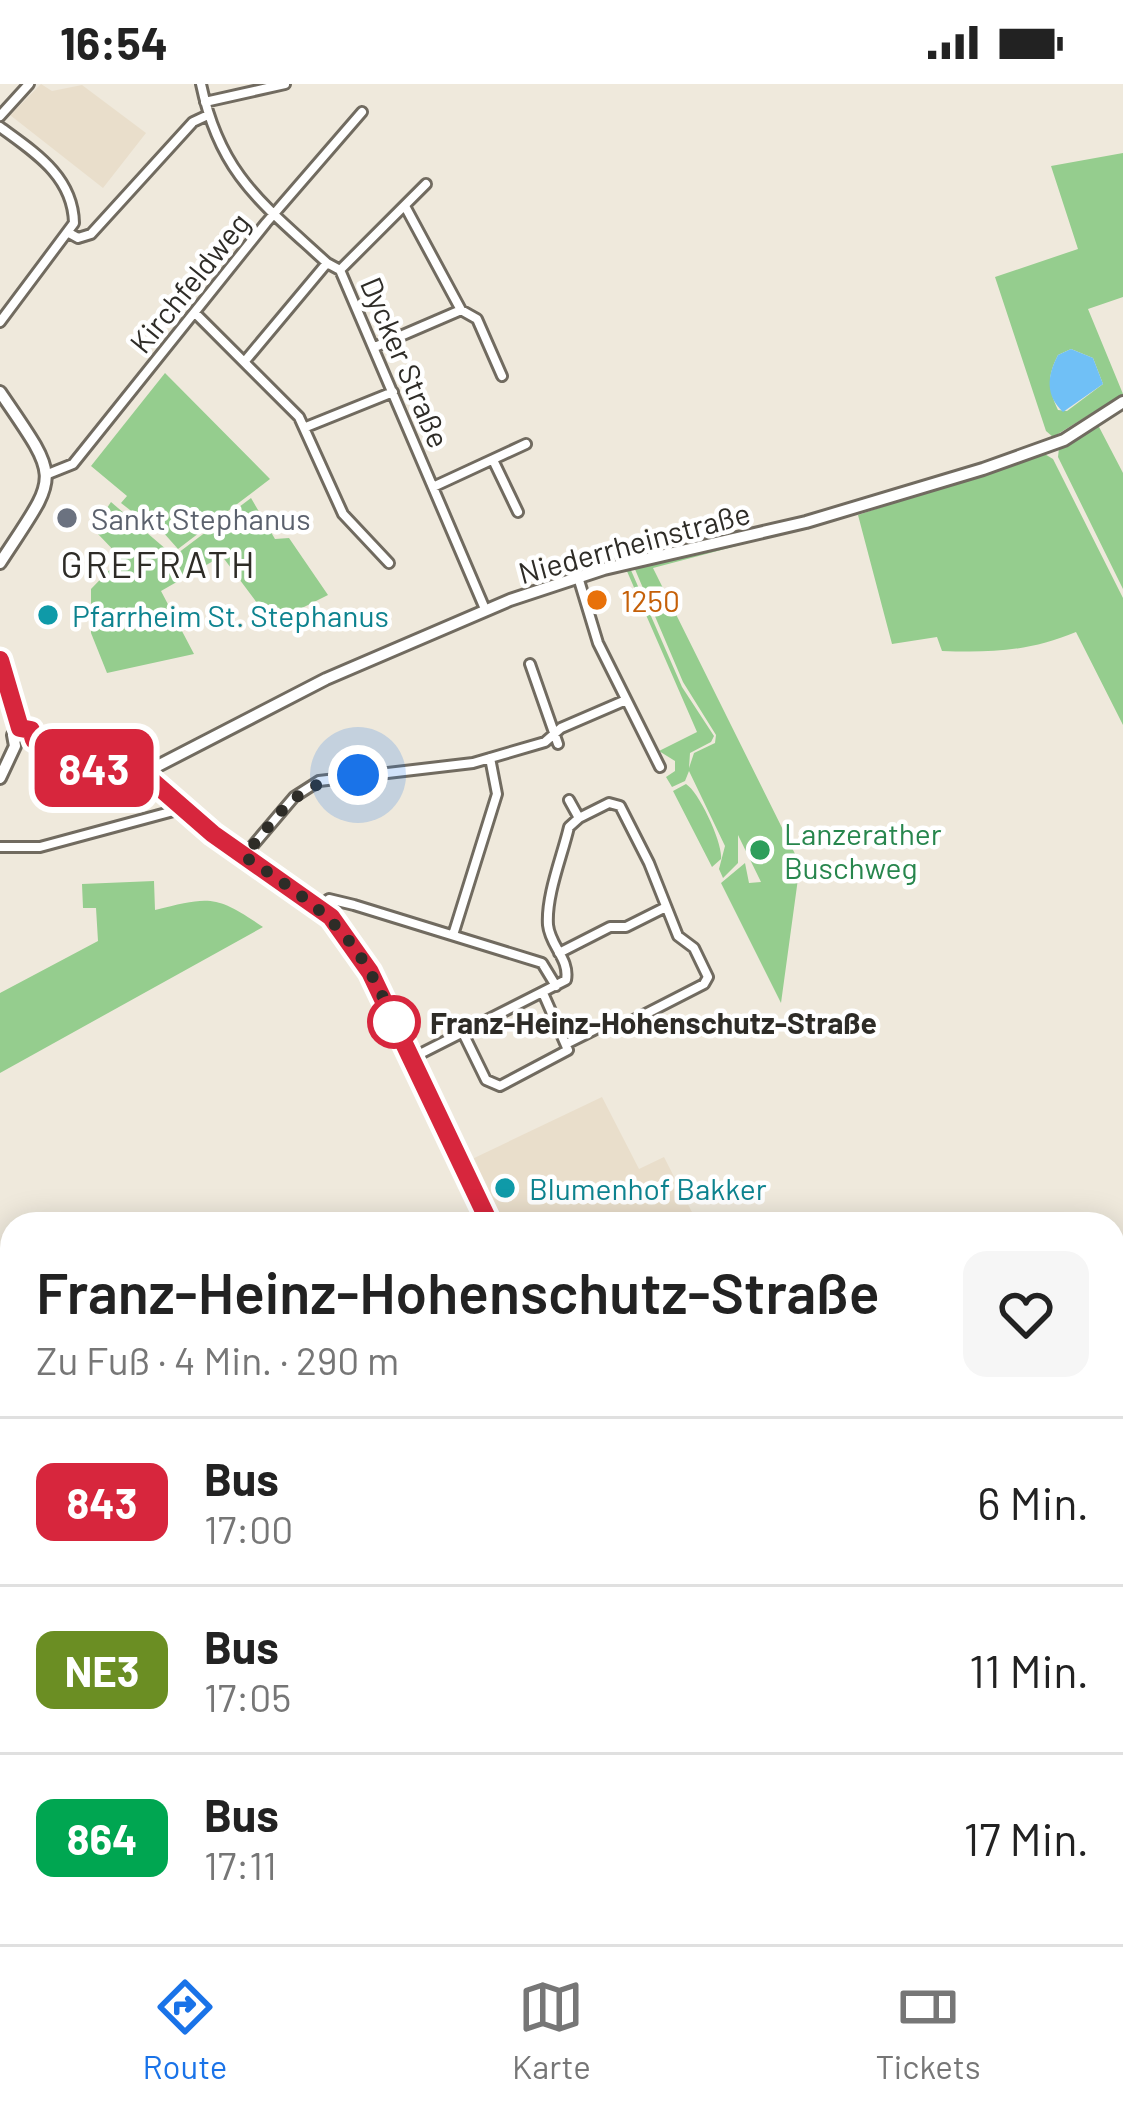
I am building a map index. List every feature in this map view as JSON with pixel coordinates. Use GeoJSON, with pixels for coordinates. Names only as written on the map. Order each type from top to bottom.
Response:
{"type":"FeatureCollection","features":[{"type":"Feature","properties":{"kind":"main road"},"geometry":{"type":"LineString","coordinates":[[0,392],[48,474],[45,495],[0,563]]}},
{"type":"Feature","properties":{"kind":"main road","name":"Niederrheinstraße"},"geometry":{"type":"LineString","coordinates":[[143,773],[326,679],[485,609],[578,578],[806,522],[1000,464],[1064,440],[1123,402]]}},
{"type":"Feature","properties":{"kind":"main road"},"geometry":{"type":"LineString","coordinates":[[0,659],[20,728]]}},
{"type":"Feature","properties":{"kind":"main road"},"geometry":{"type":"LineString","coordinates":[[20,728],[31,730],[34,740],[98,770],[143,773],[181,809],[319,907],[343,930],[365,962],[484,1212]]}},
{"type":"Feature","properties":{"kind":"main road"},"geometry":{"type":"LineString","coordinates":[[0,778],[15,746],[13,735],[20,728]]}},
{"type":"Feature","properties":{"kind":"main road"},"geometry":{"type":"LineString","coordinates":[[15,746],[27,749],[34,740]]}},
{"type":"Feature","properties":{"kind":"street"},"geometry":{"type":"LineString","coordinates":[[0,116],[29,84]]}},
{"type":"Feature","properties":{"kind":"street","name":"Dycker Straße"},"geometry":{"type":"LineString","coordinates":[[201,84],[208,115],[241,182],[340,270],[485,609]]}},
{"type":"Feature","properties":{"kind":"street"},"geometry":{"type":"LineString","coordinates":[[205,102],[285,84]]}},
{"type":"Feature","properties":{"kind":"street","name":"Kirchfeldweg"},"geometry":{"type":"LineString","coordinates":[[48,474],[73,464],[362,112]]}},
{"type":"Feature","properties":{"kind":"street"},"geometry":{"type":"LineString","coordinates":[[69,233],[78,238],[91,234],[193,122],[208,115]]}},
{"type":"Feature","properties":{"kind":"street"},"geometry":{"type":"LineString","coordinates":[[0,127],[62,181],[74,215],[69,233],[0,322]]}},
{"type":"Feature","properties":{"kind":"street"},"geometry":{"type":"LineString","coordinates":[[340,270],[426,184]]}},
{"type":"Feature","properties":{"kind":"street"},"geometry":{"type":"LineString","coordinates":[[406,208],[461,310],[477,319],[502,376]]}},
{"type":"Feature","properties":{"kind":"street"},"geometry":{"type":"LineString","coordinates":[[245,362],[327,263]]}},
{"type":"Feature","properties":{"kind":"street"},"geometry":{"type":"LineString","coordinates":[[375,347],[461,310]]}},
{"type":"Feature","properties":{"kind":"street"},"geometry":{"type":"LineString","coordinates":[[195,313],[306,427],[344,514],[388,563]]}},
{"type":"Feature","properties":{"kind":"street"},"geometry":{"type":"LineString","coordinates":[[306,427],[393,392]]}},
{"type":"Feature","properties":{"kind":"street","name":"Dycker Straße"},"geometry":{"type":"LineString","coordinates":[[433,487],[526,444]]}},
{"type":"Feature","properties":{"kind":"street","name":"Dycker Straße"},"geometry":{"type":"LineString","coordinates":[[494,462],[518,512]]}},
{"type":"Feature","properties":{"kind":"street"},"geometry":{"type":"LineString","coordinates":[[578,578],[598,643],[659,767]]}},
{"type":"Feature","properties":{"kind":"street"},"geometry":{"type":"LineString","coordinates":[[530,664],[558,744]]}},
{"type":"Feature","properties":{"kind":"street"},"geometry":{"type":"LineString","coordinates":[[244,856],[294,797],[320,781],[451,767],[490,758],[545,742],[554,732],[626,700]]}},
{"type":"Feature","properties":{"kind":"street"},"geometry":{"type":"LineString","coordinates":[[453,935],[497,794],[490,758]]}},
{"type":"Feature","properties":{"kind":"street"},"geometry":{"type":"LineString","coordinates":[[569,800],[579,818]]}},
{"type":"Feature","properties":{"kind":"street"},"geometry":{"type":"LineString","coordinates":[[412,1058],[568,976],[548,929],[568,827],[609,803],[620,806],[649,863],[664,908],[680,939],[694,948],[707,981],[622,1026],[600,1027],[568,1043]]}},
{"type":"Feature","properties":{"kind":"street"},"geometry":{"type":"LineString","coordinates":[[0,847],[40,847],[181,809]]}},
{"type":"Feature","properties":{"kind":"street"},"geometry":{"type":"LineString","coordinates":[[319,907],[333,899],[542,963],[556,986]]}},
{"type":"Feature","properties":{"kind":"street"},"geometry":{"type":"LineString","coordinates":[[560,953],[610,927],[626,927],[664,908]]}},
{"type":"Feature","properties":{"kind":"street"},"geometry":{"type":"LineString","coordinates":[[463,1033],[486,1080],[496,1087],[567,1052],[568,1043],[543,993]]}},
{"type":"Feature","properties":{"kind":"shaded area"},"geometry":{"type":"Polygon","coordinates":[[[41,84],[52,91],[82,85],[146,133],[103,188],[10,115],[41,84]]]}},
{"type":"Feature","properties":{"kind":"shaded area"},"geometry":{"type":"Polygon","coordinates":[[[602,1097],[639,1169],[664,1157],[692,1212],[494,1212],[470,1160],[602,1097]]]}},
{"type":"Feature","properties":{"kind":"green space"},"geometry":{"type":"Polygon","coordinates":[[[1123,153],[1123,297],[1088,309],[1123,394],[1053,437],[1046,431],[995,277],[1078,249],[1051,166],[1123,153]],[[1071,349],[1058,355],[1050,383],[1058,410],[1067,411],[1103,384],[1093,358],[1071,349]]]}},
{"type":"Feature","properties":{"kind":"green space"},"geometry":{"type":"Polygon","coordinates":[[[165,373],[270,479],[178,549],[154,522],[144,521],[121,503],[127,496],[91,466],[165,373]]]}},
{"type":"Feature","properties":{"kind":"green space"},"geometry":{"type":"Polygon","coordinates":[[[1098,425],[1123,473],[1123,589],[1058,457],[1059,448],[1098,425]]]}},
{"type":"Feature","properties":{"kind":"green space"},"geometry":{"type":"Polygon","coordinates":[[[1043,453],[1053,459],[1123,598],[1123,725],[1076,632],[994,651],[942,651],[937,637],[892,644],[858,515],[1043,453]]]}},
{"type":"Feature","properties":{"kind":"green space"},"geometry":{"type":"Polygon","coordinates":[[[251,498],[275,539],[289,538],[328,595],[272,623],[222,556],[161,591],[194,654],[107,673],[91,633],[91,589],[121,558],[97,533],[97,523],[111,502],[174,556],[251,498]]]}},
{"type":"Feature","properties":{"kind":"green space"},"geometry":{"type":"Polygon","coordinates":[[[851,516],[653,568],[800,864],[781,1003],[721,883],[745,863],[749,883],[761,882],[738,835],[738,863],[723,878],[719,869],[725,846],[689,771],[685,781],[672,787],[666,777],[675,771],[675,761],[659,751],[697,732],[626,569],[630,568],[682,687],[714,736],[690,753],[689,768],[694,753],[715,743],[716,735],[683,682],[634,567],[851,516]]]}},
{"type":"Feature","properties":{"kind":"green space"},"geometry":{"type":"Polygon","coordinates":[[[686,784],[703,807],[718,842],[721,859],[712,867],[673,791],[686,784]]]}},
{"type":"Feature","properties":{"kind":"green space"},"geometry":{"type":"Polygon","coordinates":[[[154,881],[155,910],[212,901],[263,927],[0,1073],[0,993],[98,941],[96,908],[83,908],[82,884],[154,881]]]}},
{"type":"Feature","properties":{"kind":"water"},"geometry":{"type":"Polygon","coordinates":[[[1071,349],[1093,358],[1103,384],[1063,412],[1053,399],[1050,378],[1058,355],[1071,349]]]}},
{"type":"Feature","properties":{"kind":"bus line","name":"843"},"geometry":{"type":"LineString","coordinates":[[0,660],[20,728],[31,730],[34,740],[98,770],[143,773],[205,828],[319,907],[343,930],[370,972],[484,1212]]}},
{"type":"Feature","properties":{"kind":"place","name":"Sankt Stephanus"},"geometry":{"type":"Point","coordinates":[67,518]}},
{"type":"Feature","properties":{"kind":"place","name":"1250"},"geometry":{"type":"Point","coordinates":[597,600]}},
{"type":"Feature","properties":{"kind":"place","name":"Pfarrheim St. Stephanus"},"geometry":{"type":"Point","coordinates":[48,615]}},
{"type":"Feature","properties":{"kind":"place","name":"Lanzerather Buschweg"},"geometry":{"type":"Point","coordinates":[760,850]}},
{"type":"Feature","properties":{"kind":"place","name":"Franz-Heinz-Hohenschutz-Straße"},"geometry":{"type":"Point","coordinates":[394,1022]}},
{"type":"Feature","properties":{"kind":"place","name":"Blumenhof Bakker"},"geometry":{"type":"Point","coordinates":[505,1188]}},
{"type":"Feature","properties":{"kind":"district","name":"GREFRATH"},"geometry":{"type":"Point","coordinates":[159,563]}},
{"type":"Feature","properties":{"kind":"route"},"geometry":{"type":"LineString","coordinates":[[358,775],[331,777],[303,790],[244,856],[319,907],[343,930],[394,1022]]}}]}
